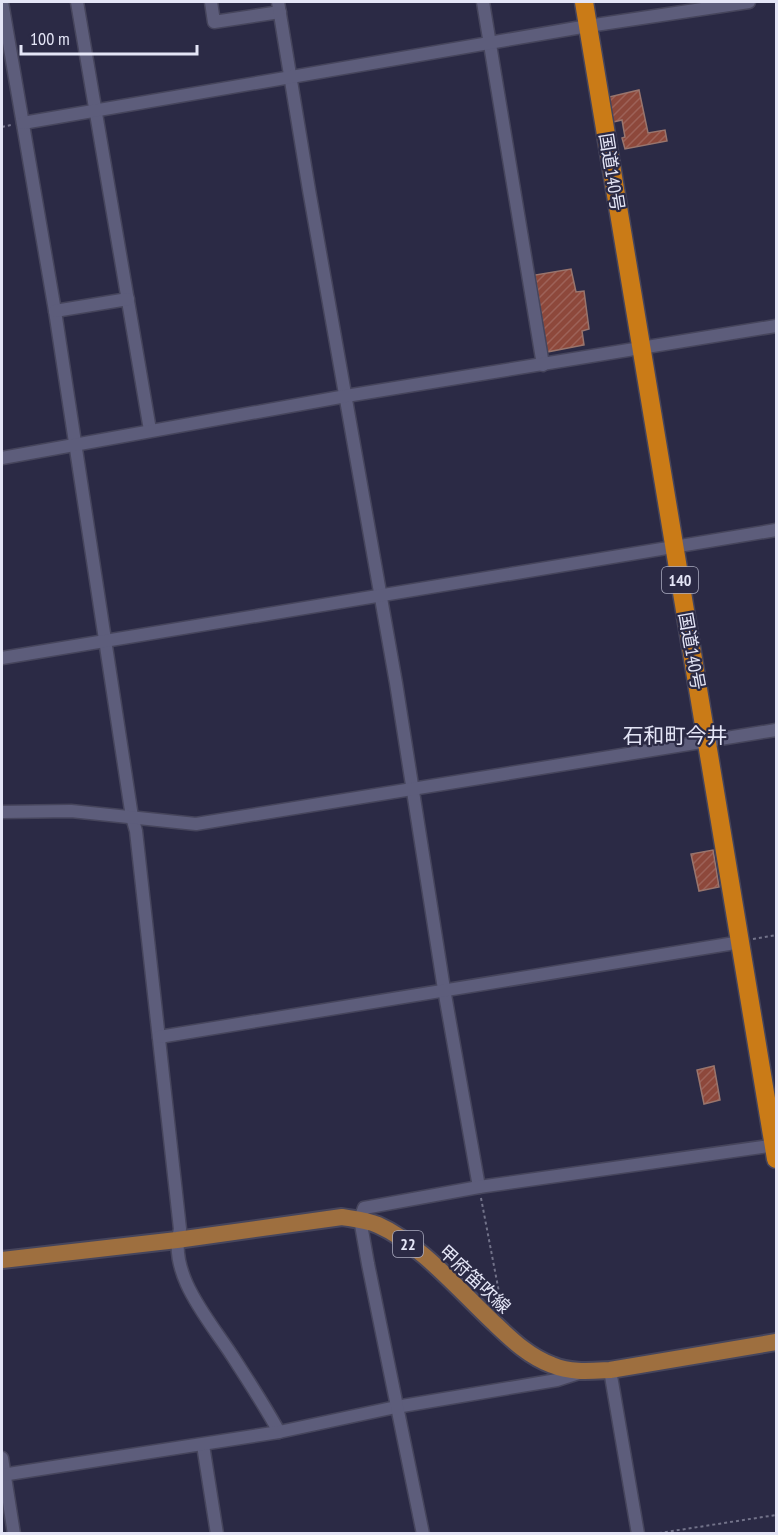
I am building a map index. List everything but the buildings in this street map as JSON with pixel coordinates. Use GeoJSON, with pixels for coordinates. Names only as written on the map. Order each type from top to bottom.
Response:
{"type":"FeatureCollection","features":[{"type":"Feature","properties":{"kind":"highway","name":"国道140号"},"geometry":{"type":"LineString","coordinates":[[584,2],[776,1150]]}},
{"type":"Feature","properties":{"kind":"main road","name":"甲府笛吹線"},"geometry":{"type":"LineString","coordinates":[[2,1260],[342,1217],[360,1219],[394,1233],[418,1252],[529,1354],[553,1366],[583,1372],[610,1370],[777,1342]]}},
{"type":"Feature","properties":{"kind":"street"},"geometry":{"type":"LineString","coordinates":[[2,2],[55,311],[104,641],[136,831],[180,1228],[177,1239],[178,1257],[189,1289],[202,1313],[257,1394],[279,1432]]}},
{"type":"Feature","properties":{"kind":"street"},"geometry":{"type":"LineString","coordinates":[[77,2],[150,430]]}},
{"type":"Feature","properties":{"kind":"street"},"geometry":{"type":"LineString","coordinates":[[211,2],[214,22],[279,7],[396,683],[444,989],[479,1187]]}},
{"type":"Feature","properties":{"kind":"street"},"geometry":{"type":"LineString","coordinates":[[483,2],[543,364]]}},
{"type":"Feature","properties":{"kind":"street"},"geometry":{"type":"LineString","coordinates":[[23,123],[490,42],[749,2]]}},
{"type":"Feature","properties":{"kind":"street"},"geometry":{"type":"LineString","coordinates":[[55,311],[128,299]]}},
{"type":"Feature","properties":{"kind":"street"},"geometry":{"type":"LineString","coordinates":[[2,458],[346,396],[777,326]]}},
{"type":"Feature","properties":{"kind":"street"},"geometry":{"type":"LineString","coordinates":[[2,658],[777,530]]}},
{"type":"Feature","properties":{"kind":"street"},"geometry":{"type":"LineString","coordinates":[[2,812],[71,811],[196,824],[777,730]]}},
{"type":"Feature","properties":{"kind":"street"},"geometry":{"type":"LineString","coordinates":[[159,1037],[741,942]]}},
{"type":"Feature","properties":{"kind":"street"},"geometry":{"type":"LineString","coordinates":[[423,1533],[360,1219],[364,1208],[479,1187],[776,1150]]}},
{"type":"Feature","properties":{"kind":"street"},"geometry":{"type":"LineString","coordinates":[[610,1370],[638,1533]]}},
{"type":"Feature","properties":{"kind":"street"},"geometry":{"type":"LineString","coordinates":[[3,1475],[279,1432],[396,1407],[557,1380],[583,1372]]}},
{"type":"Feature","properties":{"kind":"street"},"geometry":{"type":"LineString","coordinates":[[203,1445],[217,1533]]}},
{"type":"Feature","properties":{"kind":"street"},"geometry":{"type":"LineString","coordinates":[[2,1458],[14,1533]]}},
{"type":"Feature","properties":{"kind":"path"},"geometry":{"type":"LineString","coordinates":[[741,942],[777,935]]}},
{"type":"Feature","properties":{"kind":"path"},"geometry":{"type":"LineString","coordinates":[[479,1187],[504,1314]]}},
{"type":"Feature","properties":{"kind":"path"},"geometry":{"type":"LineString","coordinates":[[653,1533],[777,1515]]}},
{"type":"Feature","properties":{"kind":"district","name":"石和町今井"},"geometry":{"type":"Point","coordinates":[675,735]}}]}
